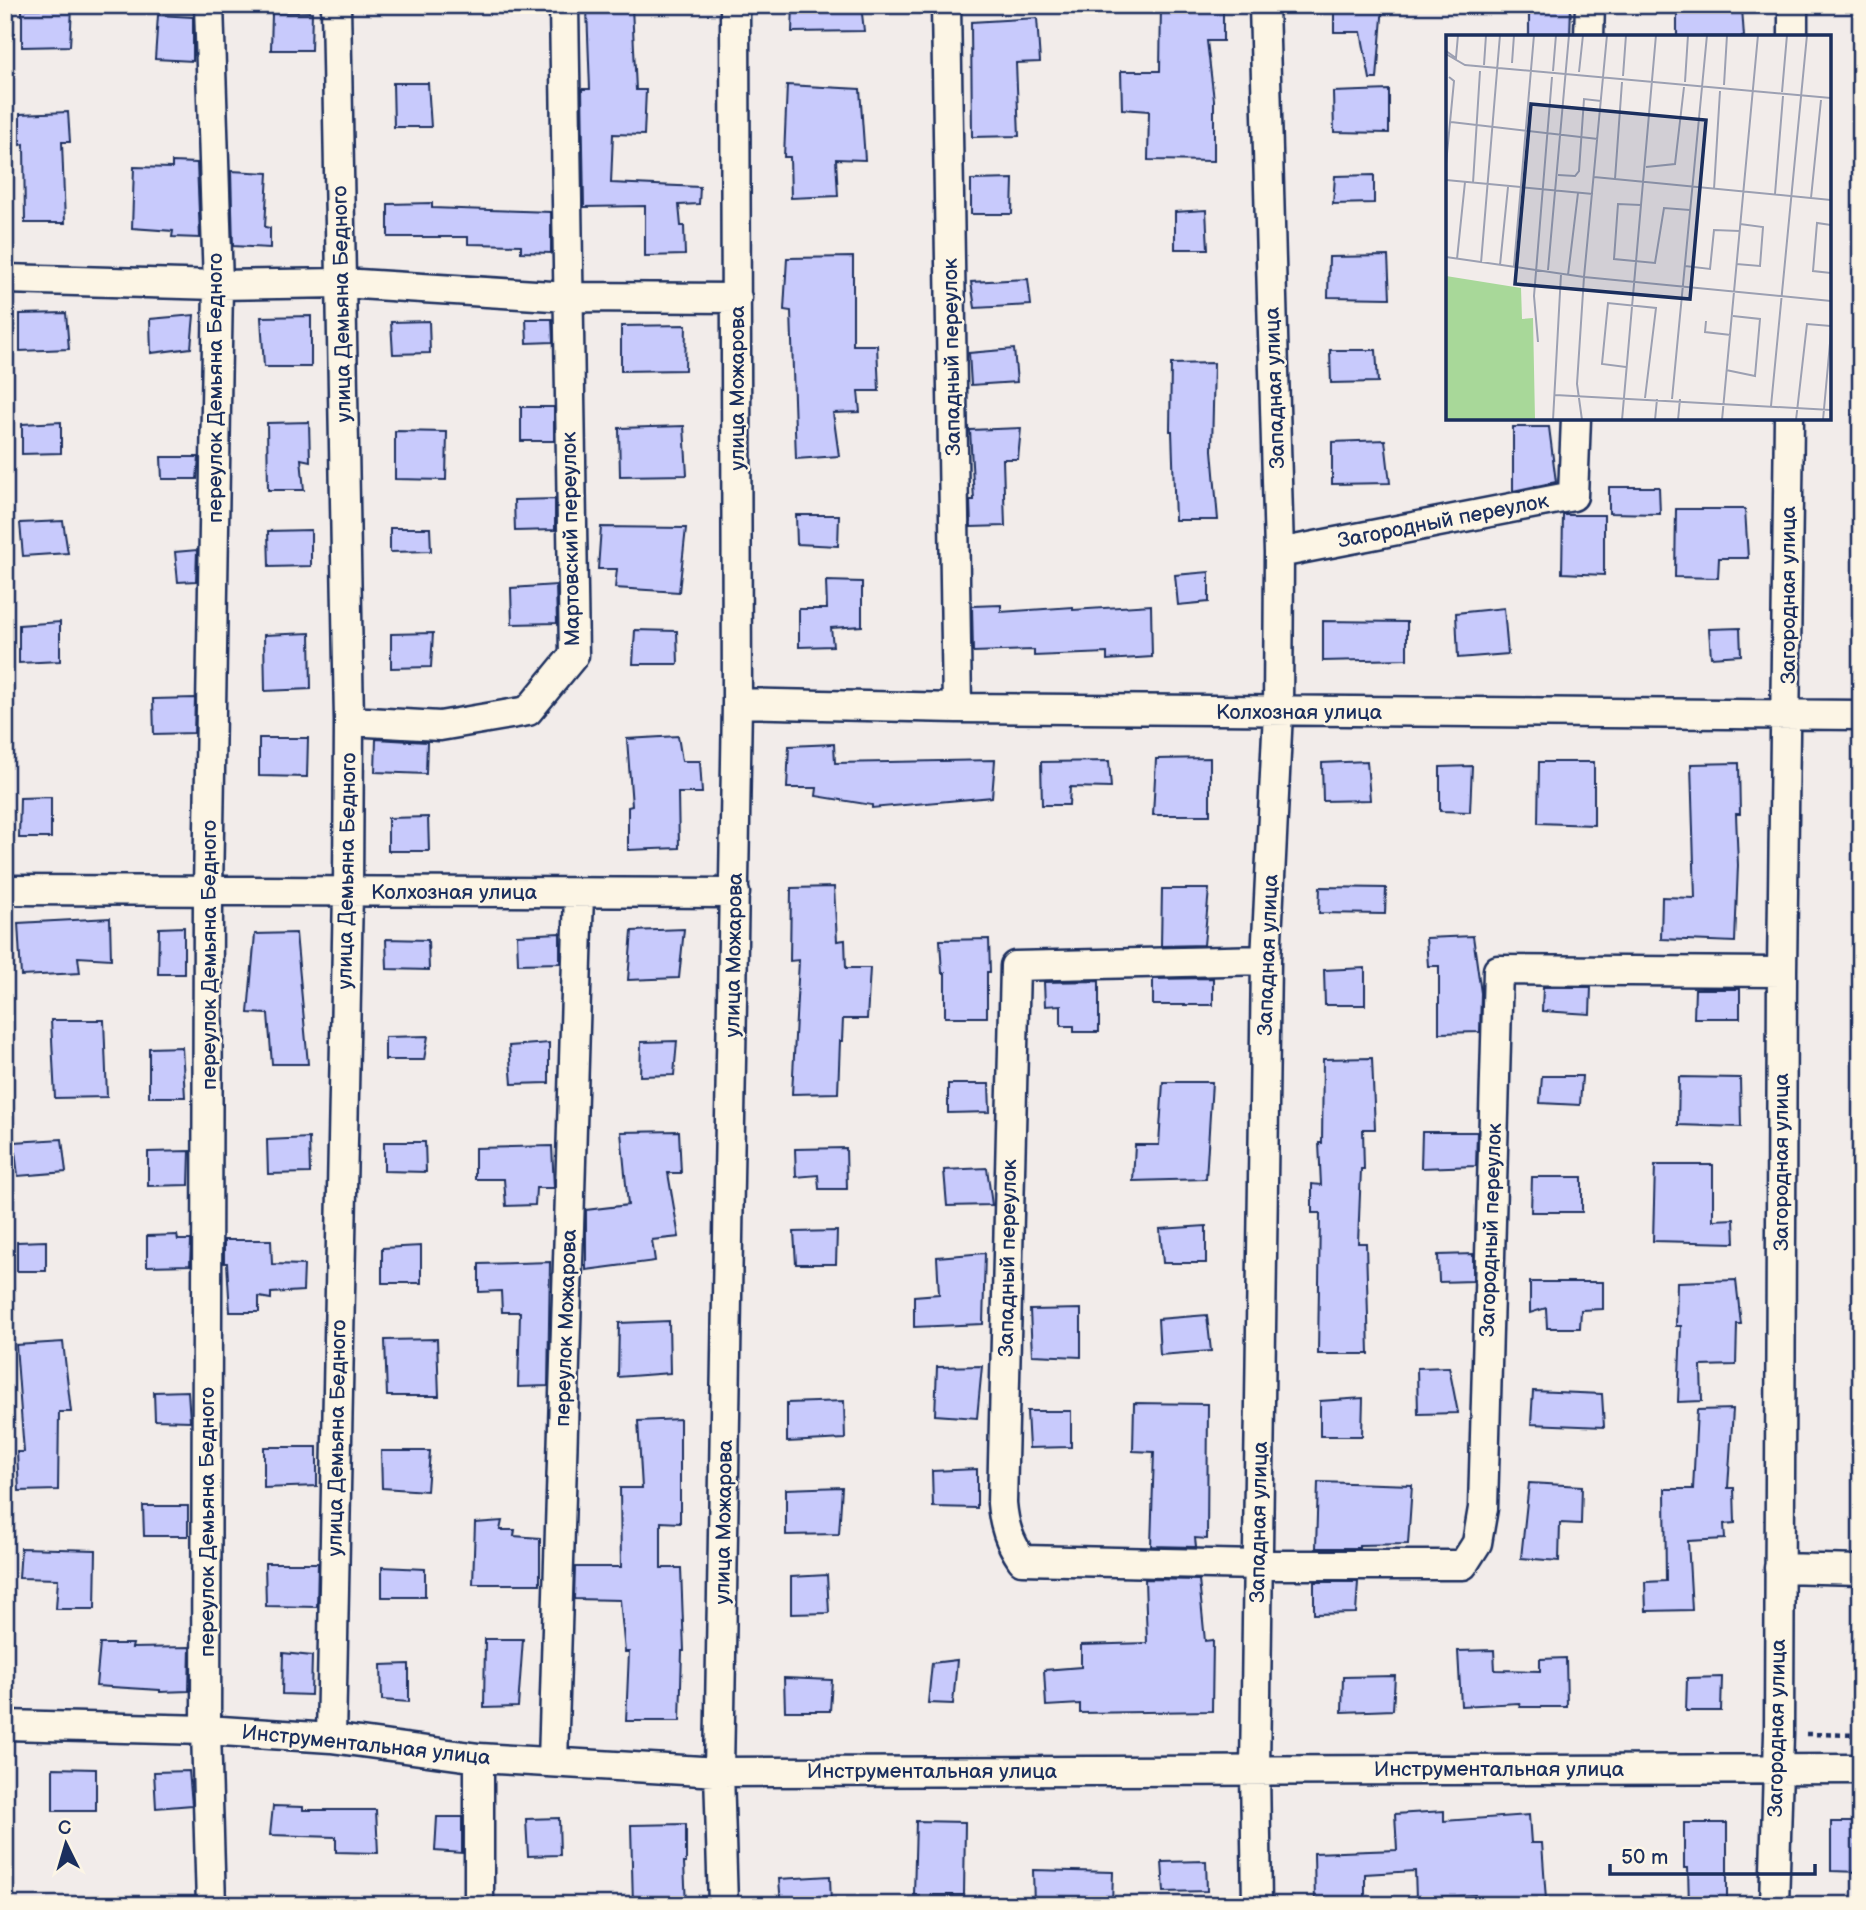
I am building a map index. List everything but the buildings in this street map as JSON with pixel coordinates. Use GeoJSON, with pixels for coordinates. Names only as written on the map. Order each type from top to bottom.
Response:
{"type":"FeatureCollection","features":[{"type":"Feature","properties":{"kind":"street","name":"переулок Демьяна Бедного"},"geometry":{"type":"LineString","coordinates":[[209,5],[218,285],[208,891],[206,1730],[211,1905]]}},
{"type":"Feature","properties":{"kind":"street","name":"улица Демьяна Бедного"},"geometry":{"type":"LineString","coordinates":[[331,1738],[349,721],[336,5]]}},
{"type":"Feature","properties":{"kind":"street","name":"Мартовский переулок"},"geometry":{"type":"LineString","coordinates":[[349,721],[440,726],[528,711],[574,655],[564,5]]}},
{"type":"Feature","properties":{"kind":"street","name":"улица Можарова"},"geometry":{"type":"LineString","coordinates":[[723,1905],[719,1772],[737,703],[735,5]]}},
{"type":"Feature","properties":{"kind":"street","name":"Западный переулок"},"geometry":{"type":"LineString","coordinates":[[946,5],[957,708]]}},
{"type":"Feature","properties":{"kind":"street","name":"Западная улица"},"geometry":{"type":"LineString","coordinates":[[1257,1905],[1255,1770],[1266,960],[1278,712],[1279,553],[1264,5]]}},
{"type":"Feature","properties":{"kind":"street"},"geometry":{"type":"LineString","coordinates":[[1589,35],[1590,5]]}},
{"type":"Feature","properties":{"kind":"street"},"geometry":{"type":"LineString","coordinates":[[1793,5],[1793,35]]}},
{"type":"Feature","properties":{"kind":"street"},"geometry":{"type":"LineString","coordinates":[[5,279],[218,285],[342,283],[568,296],[737,298]]}},
{"type":"Feature","properties":{"kind":"street","name":"Загородный переулок"},"geometry":{"type":"LineString","coordinates":[[1279,553],[1573,496],[1576,420]]}},
{"type":"Feature","properties":{"kind":"street","name":"Загородная улица"},"geometry":{"type":"LineString","coordinates":[[1774,1905],[1779,1734],[1782,972],[1789,420]]}},
{"type":"Feature","properties":{"kind":"street","name":"Колхозная улица"},"geometry":{"type":"LineString","coordinates":[[737,703],[1278,712],[1861,715]]}},
{"type":"Feature","properties":{"kind":"street","name":"Колхозная улица"},"geometry":{"type":"LineString","coordinates":[[5,890],[735,893]]}},
{"type":"Feature","properties":{"kind":"street","name":"переулок Можарова"},"geometry":{"type":"LineString","coordinates":[[553,1762],[579,893]]}},
{"type":"Feature","properties":{"kind":"street","name":"Западный переулок"},"geometry":{"type":"LineString","coordinates":[[1259,1566],[1021,1560],[1009,1542],[1002,1503],[1015,966],[1266,960]]}},
{"type":"Feature","properties":{"kind":"street","name":"Загородный переулок"},"geometry":{"type":"LineString","coordinates":[[1259,1566],[1463,1564],[1477,1543],[1483,1508],[1498,970],[1782,972]]}},
{"type":"Feature","properties":{"kind":"street"},"geometry":{"type":"LineString","coordinates":[[1779,1568],[1861,1570]]}},
{"type":"Feature","properties":{"kind":"street","name":"Инструментальная улица"},"geometry":{"type":"LineString","coordinates":[[5,1725],[206,1730],[331,1738],[479,1758],[719,1772],[1861,1769]]}},
{"type":"Feature","properties":{"kind":"street"},"geometry":{"type":"LineString","coordinates":[[479,1758],[479,1905]]}},
{"type":"Feature","properties":{"kind":"path"},"geometry":{"type":"LineString","coordinates":[[1779,1734],[1861,1735]]}}]}
